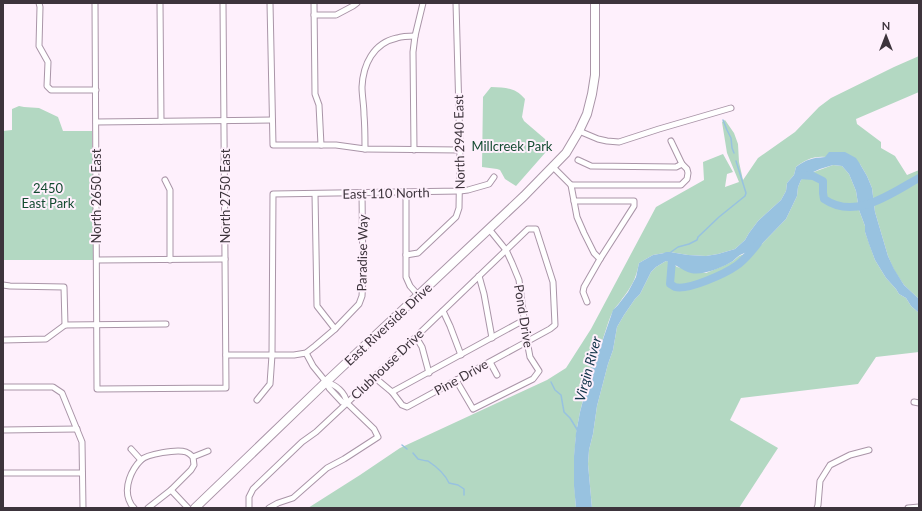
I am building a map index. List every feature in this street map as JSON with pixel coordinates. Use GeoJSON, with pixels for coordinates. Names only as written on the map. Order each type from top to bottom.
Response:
{"type":"FeatureCollection","features":[{"type":"Feature","properties":{"kind":"main road","name":"East Riverside Drive"},"geometry":{"type":"LineString","coordinates":[[195,508],[535,185],[566,153],[587,114],[592,94],[595,75],[595,3]]}},
{"type":"Feature","properties":{"kind":"street"},"geometry":{"type":"LineString","coordinates":[[38,3],[40,7],[39,46],[48,62],[47,86],[51,90],[96,90]]}},
{"type":"Feature","properties":{"kind":"street","name":"North 2650 East"},"geometry":{"type":"LineString","coordinates":[[96,3],[97,389],[226,388]]}},
{"type":"Feature","properties":{"kind":"street"},"geometry":{"type":"LineString","coordinates":[[160,3],[161,121]]}},
{"type":"Feature","properties":{"kind":"street","name":"North 2750 East"},"geometry":{"type":"LineString","coordinates":[[223,3],[226,388]]}},
{"type":"Feature","properties":{"kind":"street"},"geometry":{"type":"LineString","coordinates":[[270,3],[273,145],[336,145],[365,149],[460,150]]}},
{"type":"Feature","properties":{"kind":"street"},"geometry":{"type":"LineString","coordinates":[[314,3],[315,94],[319,105],[321,145]]}},
{"type":"Feature","properties":{"kind":"street"},"geometry":{"type":"LineString","coordinates":[[314,15],[336,15],[357,3]]}},
{"type":"Feature","properties":{"kind":"street"},"geometry":{"type":"LineString","coordinates":[[414,150],[413,52],[415,36],[423,3]]}},
{"type":"Feature","properties":{"kind":"street","name":"North 2940 East"},"geometry":{"type":"LineString","coordinates":[[406,255],[418,253],[456,217],[459,208],[460,150],[456,3]]}},
{"type":"Feature","properties":{"kind":"street"},"geometry":{"type":"LineString","coordinates":[[365,149],[362,89],[366,65],[378,47],[387,41],[403,36],[415,36]]}},
{"type":"Feature","properties":{"kind":"street"},"geometry":{"type":"LineString","coordinates":[[578,133],[607,141],[619,142],[680,122],[731,108]]}},
{"type":"Feature","properties":{"kind":"street"},"geometry":{"type":"LineString","coordinates":[[96,122],[272,120]]}},
{"type":"Feature","properties":{"kind":"street"},"geometry":{"type":"LineString","coordinates":[[571,185],[681,185],[687,179],[688,173],[671,142]]}},
{"type":"Feature","properties":{"kind":"street"},"geometry":{"type":"LineString","coordinates":[[578,160],[591,166],[676,167],[682,164]]}},
{"type":"Feature","properties":{"kind":"street"},"geometry":{"type":"LineString","coordinates":[[552,167],[571,185],[577,217],[594,253],[600,259]]}},
{"type":"Feature","properties":{"kind":"street","name":"East 110 North"},"geometry":{"type":"LineString","coordinates":[[272,355],[274,194],[460,191],[489,184],[494,177]]}},
{"type":"Feature","properties":{"kind":"street"},"geometry":{"type":"LineString","coordinates":[[165,180],[170,190],[170,260]]}},
{"type":"Feature","properties":{"kind":"street"},"geometry":{"type":"LineString","coordinates":[[406,192],[406,277],[410,286],[418,295]]}},
{"type":"Feature","properties":{"kind":"street","name":"Paradise Way"},"geometry":{"type":"LineString","coordinates":[[306,353],[335,328],[359,304],[362,296],[362,193]]}},
{"type":"Feature","properties":{"kind":"street"},"geometry":{"type":"LineString","coordinates":[[316,194],[317,306],[335,328]]}},
{"type":"Feature","properties":{"kind":"street"},"geometry":{"type":"LineString","coordinates":[[574,201],[634,201],[634,206],[584,287],[583,292],[587,302]]}},
{"type":"Feature","properties":{"kind":"street","name":"Pond Drive"},"geometry":{"type":"LineString","coordinates":[[456,380],[473,408],[534,379],[539,370],[530,357],[519,280],[506,250],[489,229]]}},
{"type":"Feature","properties":{"kind":"street","name":"Clubhouse Drive"},"geometry":{"type":"LineString","coordinates":[[249,508],[249,497],[253,489],[302,442],[316,432],[347,403],[528,229],[536,229],[553,282],[555,325]]}},
{"type":"Feature","properties":{"kind":"street"},"geometry":{"type":"LineString","coordinates":[[97,260],[225,259]]}},
{"type":"Feature","properties":{"kind":"street"},"geometry":{"type":"LineString","coordinates":[[479,276],[492,338]]}},
{"type":"Feature","properties":{"kind":"street"},"geometry":{"type":"LineString","coordinates":[[3,285],[64,287],[65,325]]}},
{"type":"Feature","properties":{"kind":"street"},"geometry":{"type":"LineString","coordinates":[[443,311],[461,355]]}},
{"type":"Feature","properties":{"kind":"street"},"geometry":{"type":"LineString","coordinates":[[392,392],[524,320]]}},
{"type":"Feature","properties":{"kind":"street"},"geometry":{"type":"LineString","coordinates":[[3,340],[46,338],[65,325],[166,324]]}},
{"type":"Feature","properties":{"kind":"street","name":"Pine Drive"},"geometry":{"type":"LineString","coordinates":[[374,376],[392,392],[402,405],[407,407],[555,325]]}},
{"type":"Feature","properties":{"kind":"street"},"geometry":{"type":"LineString","coordinates":[[416,337],[422,347],[429,372]]}},
{"type":"Feature","properties":{"kind":"street"},"geometry":{"type":"LineString","coordinates":[[226,355],[294,355],[306,353],[313,366],[329,388],[342,402],[347,403],[374,429],[378,437],[327,468],[293,498],[269,508]]}},
{"type":"Feature","properties":{"kind":"street"},"geometry":{"type":"LineString","coordinates":[[257,400],[270,384],[272,355]]}},
{"type":"Feature","properties":{"kind":"street"},"geometry":{"type":"LineString","coordinates":[[490,362],[497,375]]}},
{"type":"Feature","properties":{"kind":"street"},"geometry":{"type":"LineString","coordinates":[[3,387],[53,387],[62,393],[82,442],[83,508]]}},
{"type":"Feature","properties":{"kind":"street"},"geometry":{"type":"LineString","coordinates":[[3,430],[77,430]]}},
{"type":"Feature","properties":{"kind":"street"},"geometry":{"type":"LineString","coordinates":[[132,448],[141,460]]}},
{"type":"Feature","properties":{"kind":"street"},"geometry":{"type":"LineString","coordinates":[[817,508],[820,481],[830,464],[850,455],[869,450]]}},
{"type":"Feature","properties":{"kind":"street"},"geometry":{"type":"LineString","coordinates":[[134,508],[129,501],[129,481],[132,472],[141,460],[153,455],[173,452],[184,451],[189,453],[193,457],[194,465],[191,470],[171,490],[148,508]]}},
{"type":"Feature","properties":{"kind":"street"},"geometry":{"type":"LineString","coordinates":[[193,457],[208,451]]}},
{"type":"Feature","properties":{"kind":"street"},"geometry":{"type":"LineString","coordinates":[[3,473],[82,473]]}},
{"type":"Feature","properties":{"kind":"street"},"geometry":{"type":"LineString","coordinates":[[171,490],[188,508]]}},
{"type":"Feature","properties":{"kind":"street"},"geometry":{"type":"LineString","coordinates":[[908,508],[919,507]]}},
{"type":"Feature","properties":{"kind":"green space"},"geometry":{"type":"Polygon","coordinates":[[[919,56],[919,92],[856,119],[857,124],[881,142],[881,148],[895,156],[907,175],[919,170],[919,299],[904,285],[894,270],[888,256],[875,212],[872,188],[860,164],[826,157],[807,160],[796,167],[794,175],[787,183],[786,191],[781,200],[758,221],[745,240],[735,249],[706,256],[670,252],[653,255],[639,263],[633,282],[611,316],[596,355],[582,405],[575,448],[574,484],[576,508],[308,508],[400,448],[547,380],[566,368],[591,329],[656,207],[704,180],[703,162],[723,154],[733,172],[727,174],[725,187],[739,182],[727,153],[722,122],[725,120],[734,133],[738,144],[739,162],[743,180],[758,158],[795,132],[819,107],[831,98],[919,56]]]}},
{"type":"Feature","properties":{"kind":"green space","name":"Millcreek Park"},"geometry":{"type":"Polygon","coordinates":[[[491,87],[510,89],[518,92],[525,99],[522,117],[524,121],[552,145],[516,186],[505,179],[500,170],[482,167],[483,97],[491,87]]]}},
{"type":"Feature","properties":{"kind":"green space","name":"2450 East Park"},"geometry":{"type":"Polygon","coordinates":[[[19,106],[39,108],[58,117],[63,131],[92,131],[94,260],[3,260],[3,131],[12,130],[12,109],[19,106]]]}},
{"type":"Feature","properties":{"kind":"green space"},"geometry":{"type":"Polygon","coordinates":[[[833,165],[842,166],[849,174],[856,191],[859,210],[865,226],[865,232],[875,260],[886,278],[899,294],[906,298],[911,306],[919,313],[919,352],[876,357],[858,384],[741,398],[730,420],[778,448],[739,508],[592,508],[588,464],[597,406],[613,350],[617,327],[635,299],[640,294],[651,272],[666,261],[671,262],[677,267],[706,273],[758,248],[786,219],[797,196],[798,187],[801,180],[811,173],[833,165]]]}},
{"type":"Feature","properties":{"kind":"water"},"geometry":{"type":"Polygon","coordinates":[[[829,152],[845,152],[856,158],[867,176],[872,188],[875,212],[888,256],[904,285],[919,299],[919,313],[911,306],[906,298],[899,294],[886,278],[875,260],[865,232],[865,226],[859,210],[856,191],[849,174],[842,166],[833,165],[811,173],[801,180],[798,187],[797,196],[786,219],[758,248],[740,255],[724,266],[707,272],[696,274],[691,273],[666,261],[651,272],[640,294],[635,299],[617,327],[613,350],[597,406],[589,450],[588,464],[592,508],[576,508],[574,456],[580,412],[593,362],[600,348],[613,310],[628,292],[636,277],[639,263],[653,255],[670,252],[706,256],[735,249],[745,240],[758,221],[781,200],[786,191],[787,183],[794,175],[796,167],[810,159],[825,157],[829,152]]]}},
{"type":"Feature","properties":{"kind":"waterway"},"geometry":{"type":"LineString","coordinates":[[723,120],[731,138],[734,153]]}},
{"type":"Feature","properties":{"kind":"waterway"},"geometry":{"type":"LineString","coordinates":[[671,252],[678,247],[697,240],[698,237],[719,217],[745,196],[746,193],[736,161]]}},
{"type":"Feature","properties":{"kind":"waterway","name":"Virgin River"},"geometry":{"type":"LineString","coordinates":[[799,176],[813,176],[823,181],[824,199],[836,205],[848,207],[861,206],[873,202],[919,178]]}},
{"type":"Feature","properties":{"kind":"waterway","name":"Virgin River"},"geometry":{"type":"LineString","coordinates":[[667,256],[669,256],[672,260],[670,284],[681,288],[707,281],[731,269],[739,264],[758,243]]}},
{"type":"Feature","properties":{"kind":"waterway"},"geometry":{"type":"LineString","coordinates":[[551,382],[555,390],[561,395],[564,412],[570,418],[578,431]]}},
{"type":"Feature","properties":{"kind":"waterway"},"geometry":{"type":"LineString","coordinates":[[402,445],[407,449]]}},
{"type":"Feature","properties":{"kind":"waterway"},"geometry":{"type":"LineString","coordinates":[[413,453],[418,459],[428,461],[438,468],[449,483],[458,485],[464,489],[464,495]]}}]}
